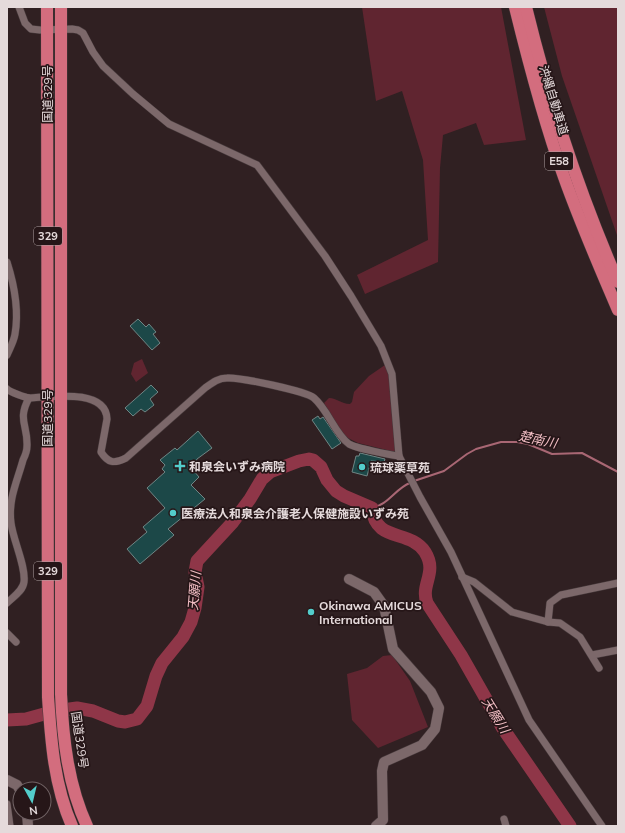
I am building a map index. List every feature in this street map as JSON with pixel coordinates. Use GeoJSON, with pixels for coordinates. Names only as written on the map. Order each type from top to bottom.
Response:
{"type":"FeatureCollection","features":[{"type":"Feature","properties":{"kind":"highway","name":"国道329号"},"geometry":{"type":"LineString","coordinates":[[47,7],[48,697],[78,806],[87,826]]}},
{"type":"Feature","properties":{"kind":"highway","name":"国道329号"},"geometry":{"type":"LineString","coordinates":[[61,7],[61,694],[56,726],[55,769],[65,810],[72,826]]}},
{"type":"Feature","properties":{"kind":"highway","name":"沖縄自動車道"},"geometry":{"type":"LineString","coordinates":[[515,7],[537,93],[564,177],[618,310]]}},
{"type":"Feature","properties":{"kind":"highway","name":"沖縄自動車道"},"geometry":{"type":"LineString","coordinates":[[526,7],[540,61],[566,145],[591,218],[618,282]]}},
{"type":"Feature","properties":{"kind":"street"},"geometry":{"type":"LineString","coordinates":[[19,7],[25,23],[31,29],[72,29],[83,33],[93,52],[103,66],[133,94],[169,124],[257,165],[325,256],[381,346],[392,374],[400,456],[420,497],[451,552],[529,720],[602,826]]}},
{"type":"Feature","properties":{"kind":"street"},"geometry":{"type":"LineString","coordinates":[[7,262],[11,274],[16,305],[15,335],[7,354]]}},
{"type":"Feature","properties":{"kind":"street"},"geometry":{"type":"LineString","coordinates":[[7,390],[29,398],[61,396],[87,398],[100,405],[107,414],[106,426],[101,444],[101,452],[105,459],[112,462],[119,462],[126,458],[205,388],[215,381],[227,378],[241,379],[293,390],[312,396],[321,404],[342,437],[350,444],[400,456]]}},
{"type":"Feature","properties":{"kind":"street"},"geometry":{"type":"LineString","coordinates":[[7,603],[23,587],[24,581],[13,535],[10,502],[27,446],[23,416],[24,408],[29,398]]}},
{"type":"Feature","properties":{"kind":"street"},"geometry":{"type":"LineString","coordinates":[[462,577],[474,582],[512,612],[548,622],[560,623],[580,638],[600,668]]}},
{"type":"Feature","properties":{"kind":"street"},"geometry":{"type":"LineString","coordinates":[[349,580],[374,592],[384,606],[392,649],[431,692],[439,708],[435,729],[422,745],[384,762],[382,771],[383,820],[376,826]]}},
{"type":"Feature","properties":{"kind":"street"},"geometry":{"type":"LineString","coordinates":[[548,622],[550,603],[561,595],[618,583]]}},
{"type":"Feature","properties":{"kind":"street"},"geometry":{"type":"LineString","coordinates":[[7,633],[16,642]]}},
{"type":"Feature","properties":{"kind":"street"},"geometry":{"type":"LineString","coordinates":[[592,655],[618,650]]}},
{"type":"Feature","properties":{"kind":"street"},"geometry":{"type":"LineString","coordinates":[[7,804],[10,826]]}},
{"type":"Feature","properties":{"kind":"shaded area"},"geometry":{"type":"Polygon","coordinates":[[[362,7],[501,7],[526,140],[484,145],[476,123],[443,135],[440,168],[438,262],[365,294],[357,275],[428,240],[423,160],[402,91],[376,101],[362,7]]]}},
{"type":"Feature","properties":{"kind":"shaded area"},"geometry":{"type":"Polygon","coordinates":[[[544,7],[618,7],[618,238],[562,76],[544,7]]]}},
{"type":"Feature","properties":{"kind":"shaded area"},"geometry":{"type":"Polygon","coordinates":[[[142,359],[148,373],[136,382],[131,374],[134,363],[142,359]]]}},
{"type":"Feature","properties":{"kind":"shaded area"},"geometry":{"type":"Polygon","coordinates":[[[385,365],[389,376],[398,448],[395,452],[358,443],[348,438],[343,434],[324,403],[329,398],[350,404],[352,402],[354,392],[369,376],[385,365]]]}},
{"type":"Feature","properties":{"kind":"shaded area"},"geometry":{"type":"Polygon","coordinates":[[[392,655],[410,681],[428,727],[378,748],[352,720],[347,674],[367,668],[383,656],[392,655]]]}},
{"type":"Feature","properties":{"kind":"building"},"geometry":{"type":"Polygon","coordinates":[[[138,319],[146,327],[149,324],[156,332],[153,334],[160,343],[152,350],[130,326],[138,319]]]}},
{"type":"Feature","properties":{"kind":"building"},"geometry":{"type":"Polygon","coordinates":[[[151,385],[158,392],[150,399],[154,405],[145,412],[141,409],[133,416],[125,408],[151,385]]]}},
{"type":"Feature","properties":{"kind":"building"},"geometry":{"type":"Polygon","coordinates":[[[318,416],[320,419],[323,417],[341,443],[332,449],[312,420],[318,416]]]}},
{"type":"Feature","properties":{"kind":"building"},"geometry":{"type":"Polygon","coordinates":[[[198,431],[212,448],[197,459],[194,464],[197,467],[193,470],[199,477],[191,485],[205,499],[168,529],[174,535],[140,564],[127,549],[147,532],[143,527],[165,508],[147,488],[165,472],[162,469],[165,465],[160,460],[175,448],[177,450],[198,431]]]}},
{"type":"Feature","properties":{"kind":"building","name":"琉球薬草苑"},"geometry":{"type":"Polygon","coordinates":[[[360,453],[385,459],[384,462],[371,461],[367,476],[352,472],[356,456],[359,456],[360,453]]]}},
{"type":"Feature","properties":{"kind":"waterway","name":"楚南川"},"geometry":{"type":"LineString","coordinates":[[414,481],[444,471],[476,449],[501,442],[528,444],[552,454],[582,453],[618,472]]}},
{"type":"Feature","properties":{"kind":"waterway","name":"天願川"},"geometry":{"type":"LineString","coordinates":[[7,720],[26,719],[55,711],[77,708],[93,711],[118,721],[125,722],[137,719],[147,706],[156,676],[162,663],[183,637],[191,622],[198,587],[195,572],[197,561],[233,522],[250,499],[262,479],[270,472],[299,461],[309,459],[313,460],[321,467],[327,480],[336,491],[372,508],[379,526],[386,531],[411,540],[419,545],[425,552],[429,559],[430,566],[425,596],[427,603],[461,655],[502,727],[570,826]]}},
{"type":"Feature","properties":{"kind":"waterway","name":"楚南川"},"geometry":{"type":"LineString","coordinates":[[372,508],[383,504],[405,485],[410,483]]}},
{"type":"Feature","properties":{"kind":"place","name":"和泉会いずみ病院"},"geometry":{"type":"Point","coordinates":[180,466]}},
{"type":"Feature","properties":{"kind":"place","name":"琉球薬草苑"},"geometry":{"type":"Point","coordinates":[362,467]}},
{"type":"Feature","properties":{"kind":"place","name":"医療法人和泉会介護老人保健施設いずみ苑"},"geometry":{"type":"Point","coordinates":[173,513]}},
{"type":"Feature","properties":{"kind":"place","name":"Okinawa AMICUS International"},"geometry":{"type":"Point","coordinates":[311,612]}}]}
